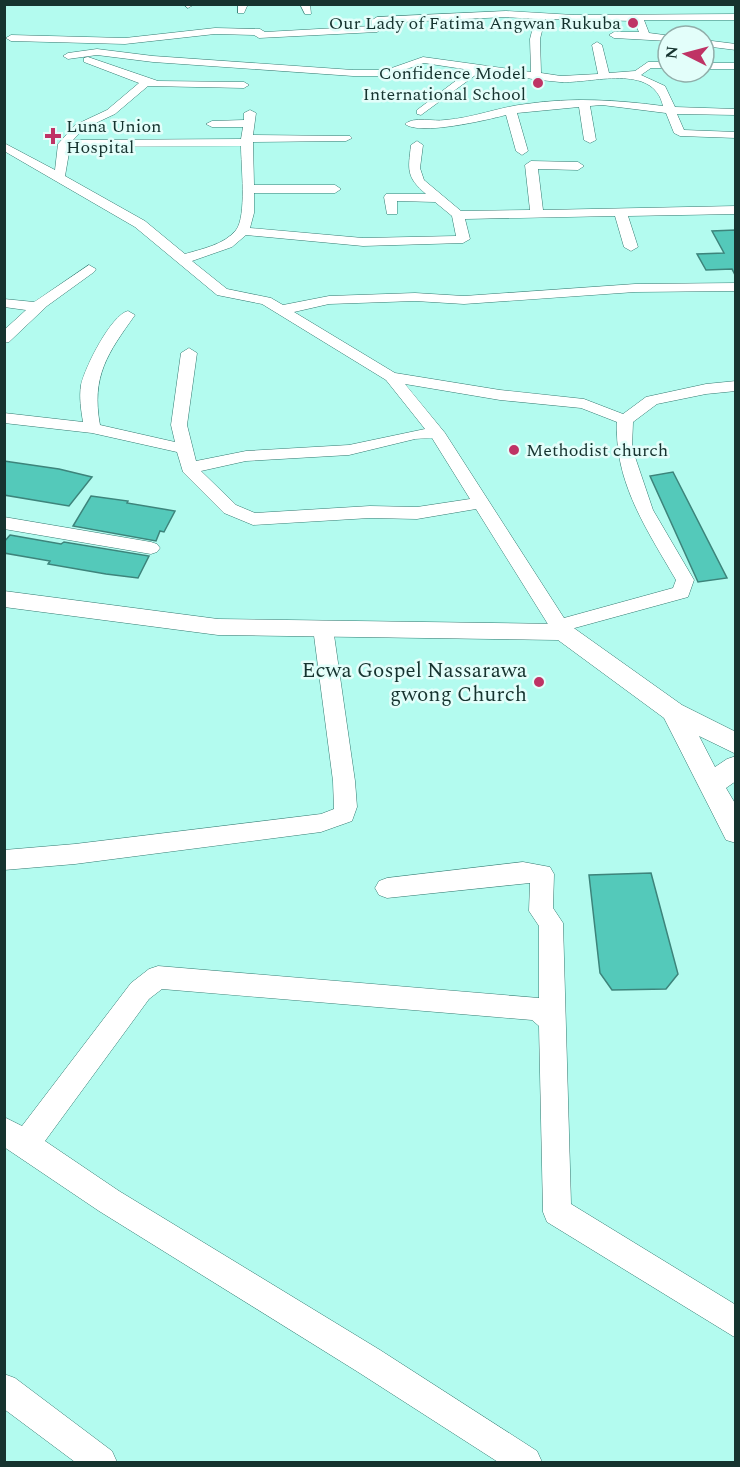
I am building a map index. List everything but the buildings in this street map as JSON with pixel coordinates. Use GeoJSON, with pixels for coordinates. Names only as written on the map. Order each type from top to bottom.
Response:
{"type":"FeatureCollection","features":[{"type":"Feature","properties":{"kind":"street"},"geometry":{"type":"LineString","coordinates":[[422,4],[431,17]]}},
{"type":"Feature","properties":{"kind":"street"},"geometry":{"type":"LineString","coordinates":[[683,4],[689,18]]}},
{"type":"Feature","properties":{"kind":"street"},"geometry":{"type":"LineString","coordinates":[[556,17],[572,6]]}},
{"type":"Feature","properties":{"kind":"street"},"geometry":{"type":"LineString","coordinates":[[8,37],[68,41],[125,41],[238,30],[260,32],[259,35],[307,34],[377,28],[377,20],[506,14],[556,17],[735,17]]}},
{"type":"Feature","properties":{"kind":"street"},"geometry":{"type":"LineString","coordinates":[[536,75],[535,39],[541,16]]}},
{"type":"Feature","properties":{"kind":"street"},"geometry":{"type":"LineString","coordinates":[[638,18],[645,35]]}},
{"type":"Feature","properties":{"kind":"street"},"geometry":{"type":"LineString","coordinates":[[614,34],[656,36]]}},
{"type":"Feature","properties":{"kind":"street"},"geometry":{"type":"LineString","coordinates":[[8,37],[45,51]]}},
{"type":"Feature","properties":{"kind":"street"},"geometry":{"type":"LineString","coordinates":[[597,45],[603,76]]}},
{"type":"Feature","properties":{"kind":"street"},"geometry":{"type":"LineString","coordinates":[[716,45],[735,47]]}},
{"type":"Feature","properties":{"kind":"street"},"geometry":{"type":"LineString","coordinates":[[244,85],[146,82],[101,64],[63,55],[97,52],[153,59],[267,62],[322,72],[386,73],[423,60],[561,79],[628,75],[638,73],[648,65],[656,65]]}},
{"type":"Feature","properties":{"kind":"street"},"geometry":{"type":"LineString","coordinates":[[716,66],[735,66]]}},
{"type":"Feature","properties":{"kind":"street"},"geometry":{"type":"LineString","coordinates":[[421,112],[479,68]]}},
{"type":"Feature","properties":{"kind":"street"},"geometry":{"type":"LineString","coordinates":[[628,75],[653,82],[668,95],[670,110],[680,133],[735,135]]}},
{"type":"Feature","properties":{"kind":"street"},"geometry":{"type":"LineString","coordinates":[[59,176],[64,144],[79,127],[111,112],[146,82]]}},
{"type":"Feature","properties":{"kind":"street"},"geometry":{"type":"LineString","coordinates":[[411,124],[444,124],[510,112],[525,107],[602,102],[670,110],[735,112]]}},
{"type":"Feature","properties":{"kind":"street"},"geometry":{"type":"LineString","coordinates":[[584,103],[590,140]]}},
{"type":"Feature","properties":{"kind":"street"},"geometry":{"type":"LineString","coordinates":[[510,112],[522,151]]}},
{"type":"Feature","properties":{"kind":"street"},"geometry":{"type":"LineString","coordinates":[[184,259],[227,244],[243,231],[248,213],[249,118],[212,124]]}},
{"type":"Feature","properties":{"kind":"street"},"geometry":{"type":"LineString","coordinates":[[64,144],[346,138]]}},
{"type":"Feature","properties":{"kind":"street"},"geometry":{"type":"LineString","coordinates":[[243,231],[274,237],[360,243],[415,243],[464,239],[458,215],[418,181],[414,168],[417,145]]}},
{"type":"Feature","properties":{"kind":"street"},"geometry":{"type":"LineString","coordinates":[[4,146],[140,224],[222,292],[266,302],[392,377],[437,433],[561,629],[673,712],[735,744]]}},
{"type":"Feature","properties":{"kind":"street"},"geometry":{"type":"LineString","coordinates":[[537,214],[531,165],[578,166]]}},
{"type":"Feature","properties":{"kind":"street"},"geometry":{"type":"LineString","coordinates":[[248,189],[335,189]]}},
{"type":"Feature","properties":{"kind":"street"},"geometry":{"type":"LineString","coordinates":[[392,211],[390,197],[438,198]]}},
{"type":"Feature","properties":{"kind":"street"},"geometry":{"type":"LineString","coordinates":[[458,215],[735,210]]}},
{"type":"Feature","properties":{"kind":"street"},"geometry":{"type":"LineString","coordinates":[[620,212],[631,247]]}},
{"type":"Feature","properties":{"kind":"street"},"geometry":{"type":"LineString","coordinates":[[4,339],[37,307],[89,269]]}},
{"type":"Feature","properties":{"kind":"street"},"geometry":{"type":"LineString","coordinates":[[280,310],[329,300],[415,297],[464,300],[635,288],[735,287]]}},
{"type":"Feature","properties":{"kind":"street"},"geometry":{"type":"LineString","coordinates":[[4,303],[37,307]]}},
{"type":"Feature","properties":{"kind":"street"},"geometry":{"type":"LineString","coordinates":[[92,428],[88,393],[93,374],[112,332],[128,315]]}},
{"type":"Feature","properties":{"kind":"street"},"geometry":{"type":"LineString","coordinates":[[189,353],[179,425],[184,449],[189,468],[230,509],[253,519],[370,512],[417,513],[481,502]]}},
{"type":"Feature","properties":{"kind":"street"},"geometry":{"type":"LineString","coordinates":[[392,377],[490,394],[584,404],[625,420]]}},
{"type":"Feature","properties":{"kind":"street"},"geometry":{"type":"LineString","coordinates":[[625,420],[652,400],[706,389],[735,386]]}},
{"type":"Feature","properties":{"kind":"street"},"geometry":{"type":"LineString","coordinates":[[4,418],[92,428],[184,449]]}},
{"type":"Feature","properties":{"kind":"street"},"geometry":{"type":"LineString","coordinates":[[4,599],[218,627],[561,629],[681,592],[685,580],[644,510],[624,448],[625,420]]}},
{"type":"Feature","properties":{"kind":"street"},"geometry":{"type":"LineString","coordinates":[[189,468],[246,456],[349,450],[415,434],[437,433]]}},
{"type":"Feature","properties":{"kind":"street"},"geometry":{"type":"LineString","coordinates":[[4,523],[151,548]]}},
{"type":"Feature","properties":{"kind":"street"},"geometry":{"type":"LineString","coordinates":[[4,860],[75,854],[321,823],[344,815],[346,807],[344,781],[323,628]]}},
{"type":"Feature","properties":{"kind":"street"},"geometry":{"type":"LineString","coordinates":[[673,712],[735,832]]}},
{"type":"Feature","properties":{"kind":"street"},"geometry":{"type":"LineString","coordinates":[[711,785],[735,766]]}},
{"type":"Feature","properties":{"kind":"street"},"geometry":{"type":"LineString","coordinates":[[387,888],[523,872],[542,874],[541,911],[551,923],[557,1212],[735,1323]]}},
{"type":"Feature","properties":{"kind":"street"},"geometry":{"type":"LineString","coordinates":[[526,1462],[369,1361],[109,1201],[15,1137],[94,1055],[140,991],[158,977],[538,1009],[552,1021]]}},
{"type":"Feature","properties":{"kind":"street"},"geometry":{"type":"LineString","coordinates":[[4,1389],[101,1462]]}},
{"type":"Feature","properties":{"kind":"place","name":"Our Lady of Fatima Angwan Rukuba"},"geometry":{"type":"Point","coordinates":[633,23]}},
{"type":"Feature","properties":{"kind":"place","name":"Confidence Model International School"},"geometry":{"type":"Point","coordinates":[538,83]}},
{"type":"Feature","properties":{"kind":"place","name":"Luna Union Hospital"},"geometry":{"type":"Point","coordinates":[53,136]}},
{"type":"Feature","properties":{"kind":"place","name":"Methodist church"},"geometry":{"type":"Point","coordinates":[514,450]}},
{"type":"Feature","properties":{"kind":"place","name":"Ecwa Gospel Nassarawa gwong Church"},"geometry":{"type":"Point","coordinates":[539,682]}}]}
